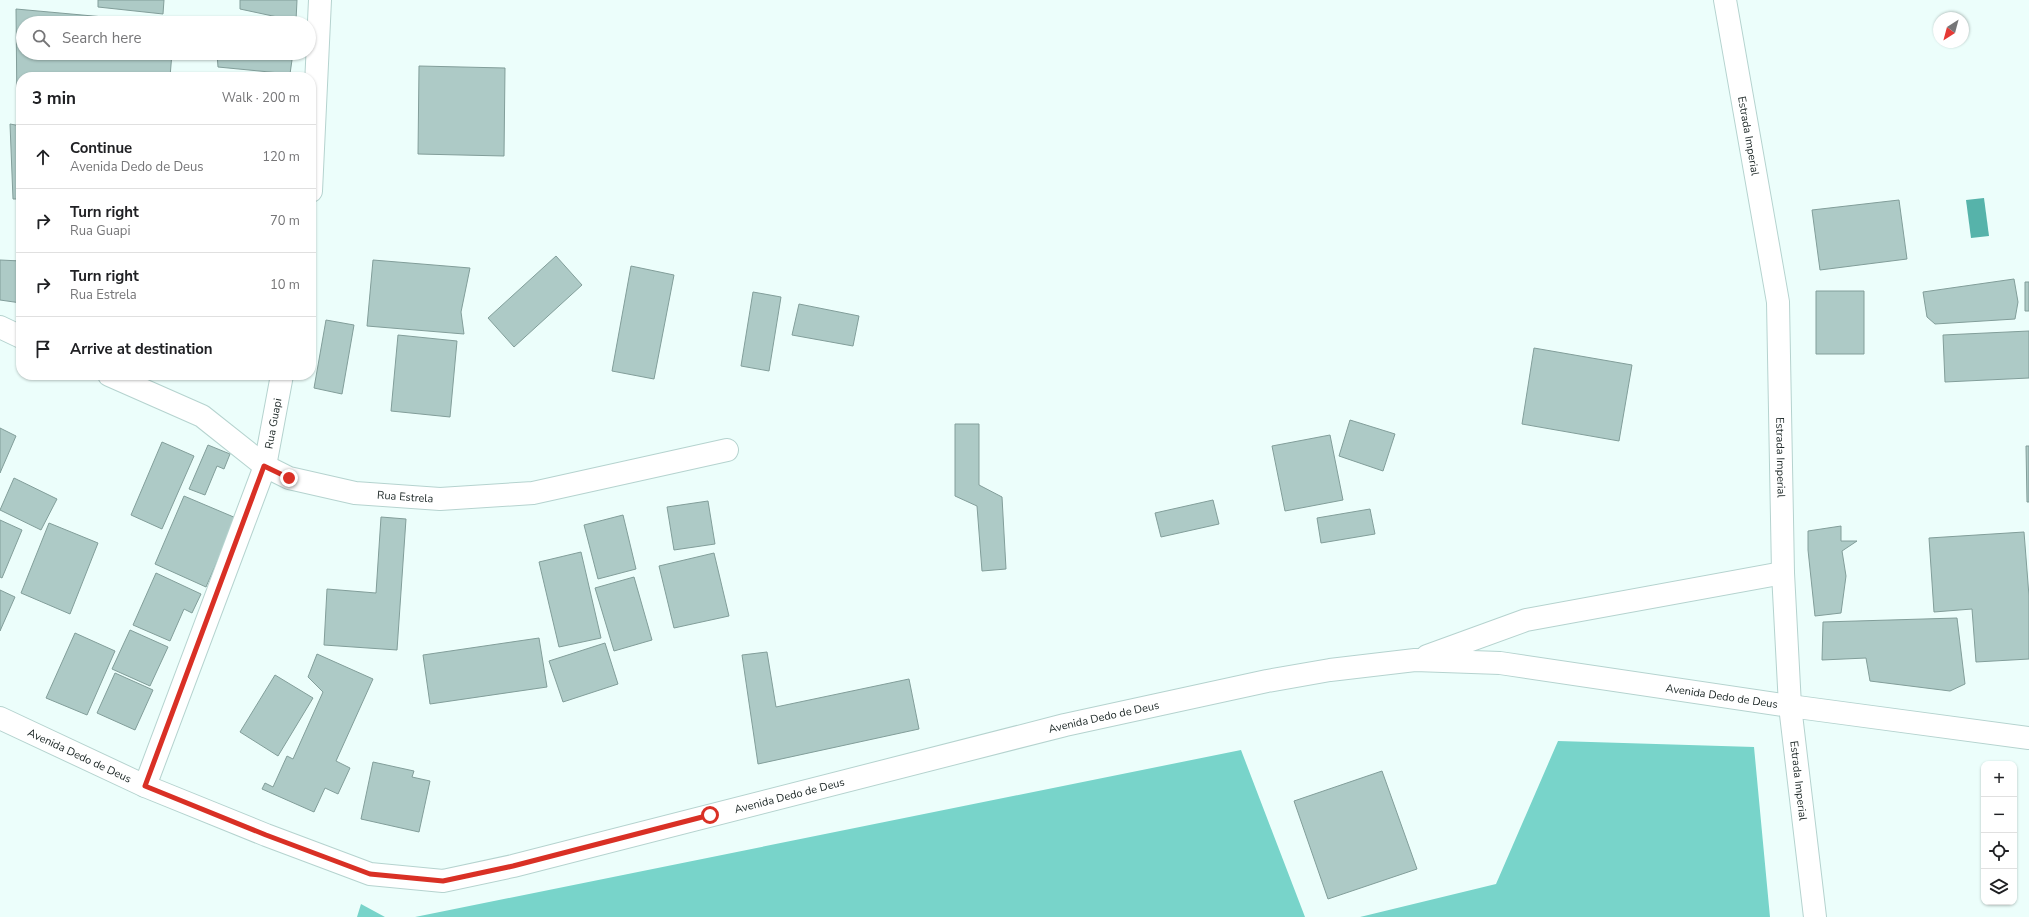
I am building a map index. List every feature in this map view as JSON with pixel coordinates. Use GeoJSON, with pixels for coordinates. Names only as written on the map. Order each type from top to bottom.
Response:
{"type":"FeatureCollection","features":[{"type":"Feature","properties":{"kind":"street"},"geometry":{"type":"LineString","coordinates":[[316,85],[320,0]]}},
{"type":"Feature","properties":{"kind":"street","name":"Estrada Imperial"},"geometry":{"type":"LineString","coordinates":[[1725,0],[1778,302],[1783,573],[1790,706],[1815,917]]}},
{"type":"Feature","properties":{"kind":"street"},"geometry":{"type":"LineString","coordinates":[[0,327],[16,335]]}},
{"type":"Feature","properties":{"kind":"street","name":"Rua Estrela"},"geometry":{"type":"LineString","coordinates":[[120,380],[202,416],[264,466],[289,478],[355,493],[440,499],[533,493],[727,450]]}},
{"type":"Feature","properties":{"kind":"street","name":"Rua Guapi"},"geometry":{"type":"LineString","coordinates":[[145,786],[264,466],[281,380]]}},
{"type":"Feature","properties":{"kind":"street","name":"Avenida Dedo de Deus"},"geometry":{"type":"LineString","coordinates":[[1415,660],[1526,620],[1783,573]]}},
{"type":"Feature","properties":{"kind":"street","name":"Avenida Dedo de Deus"},"geometry":{"type":"LineString","coordinates":[[0,718],[145,786],[266,835],[370,874],[443,881],[513,866],[1065,725],[1268,681],[1330,670],[1415,660],[1500,663],[1790,706],[2029,738]]}},
{"type":"Feature","properties":{"kind":"shaded area"},"geometry":{"type":"Polygon","coordinates":[[[1984,198],[1989,236],[1971,238],[1966,200],[1984,198]]]}},
{"type":"Feature","properties":{"kind":"shaded area"},"geometry":{"type":"Polygon","coordinates":[[[1558,741],[1754,747],[1770,917],[1360,917],[1496,884],[1558,741]]]}},
{"type":"Feature","properties":{"kind":"shaded area"},"geometry":{"type":"Polygon","coordinates":[[[1241,750],[1305,917],[415,917],[1241,750]]]}},
{"type":"Feature","properties":{"kind":"shaded area"},"geometry":{"type":"Polygon","coordinates":[[[361,904],[385,917],[357,917],[361,904]]]}},
{"type":"Feature","properties":{"kind":"building"},"geometry":{"type":"Polygon","coordinates":[[[98,0],[164,0],[163,14],[98,7],[98,0]]]}},
{"type":"Feature","properties":{"kind":"building"},"geometry":{"type":"Polygon","coordinates":[[[240,0],[297,0],[296,16],[273,16],[240,9],[240,0]]]}},
{"type":"Feature","properties":{"kind":"building"},"geometry":{"type":"Polygon","coordinates":[[[16,9],[93,16],[16,16],[16,9]]]}},
{"type":"Feature","properties":{"kind":"building"},"geometry":{"type":"Polygon","coordinates":[[[16,60],[171,60],[170,72],[17,72],[16,60]]]}},
{"type":"Feature","properties":{"kind":"building"},"geometry":{"type":"Polygon","coordinates":[[[218,60],[292,60],[290,72],[269,72],[218,67],[218,60]]]}},
{"type":"Feature","properties":{"kind":"building"},"geometry":{"type":"Polygon","coordinates":[[[419,66],[505,68],[504,156],[418,154],[419,66]]]}},
{"type":"Feature","properties":{"kind":"building"},"geometry":{"type":"Polygon","coordinates":[[[10,124],[16,125],[16,199],[13,199],[10,124]]]}},
{"type":"Feature","properties":{"kind":"building"},"geometry":{"type":"Polygon","coordinates":[[[1899,200],[1907,259],[1820,270],[1812,210],[1899,200]]]}},
{"type":"Feature","properties":{"kind":"building"},"geometry":{"type":"Polygon","coordinates":[[[556,256],[582,285],[514,347],[488,318],[556,256]]]}},
{"type":"Feature","properties":{"kind":"building"},"geometry":{"type":"Polygon","coordinates":[[[0,260],[16,261],[16,302],[0,300],[0,260]]]}},
{"type":"Feature","properties":{"kind":"building"},"geometry":{"type":"Polygon","coordinates":[[[373,260],[470,268],[461,312],[464,334],[367,326],[373,260]]]}},
{"type":"Feature","properties":{"kind":"building"},"geometry":{"type":"Polygon","coordinates":[[[631,266],[674,275],[654,379],[612,371],[631,266]]]}},
{"type":"Feature","properties":{"kind":"building"},"geometry":{"type":"Polygon","coordinates":[[[2014,279],[2018,302],[2015,319],[1935,324],[1927,317],[1923,292],[2014,279]]]}},
{"type":"Feature","properties":{"kind":"building"},"geometry":{"type":"Polygon","coordinates":[[[2025,282],[2029,282],[2029,311],[2025,311],[2025,282]]]}},
{"type":"Feature","properties":{"kind":"building"},"geometry":{"type":"Polygon","coordinates":[[[1816,291],[1864,291],[1864,354],[1816,354],[1816,291]]]}},
{"type":"Feature","properties":{"kind":"building"},"geometry":{"type":"Polygon","coordinates":[[[753,292],[781,297],[769,371],[741,366],[753,292]]]}},
{"type":"Feature","properties":{"kind":"building"},"geometry":{"type":"Polygon","coordinates":[[[799,304],[859,316],[853,346],[792,335],[799,304]]]}},
{"type":"Feature","properties":{"kind":"building"},"geometry":{"type":"Polygon","coordinates":[[[326,320],[354,325],[342,394],[314,388],[326,320]]]}},
{"type":"Feature","properties":{"kind":"building"},"geometry":{"type":"Polygon","coordinates":[[[2029,331],[2029,378],[1945,382],[1943,335],[2029,331]]]}},
{"type":"Feature","properties":{"kind":"building"},"geometry":{"type":"Polygon","coordinates":[[[398,335],[457,341],[450,417],[391,411],[398,335]]]}},
{"type":"Feature","properties":{"kind":"building"},"geometry":{"type":"Polygon","coordinates":[[[1534,348],[1632,365],[1619,441],[1522,424],[1534,348]]]}},
{"type":"Feature","properties":{"kind":"building"},"geometry":{"type":"Polygon","coordinates":[[[1350,420],[1395,434],[1383,471],[1339,456],[1350,420]]]}},
{"type":"Feature","properties":{"kind":"building"},"geometry":{"type":"Polygon","coordinates":[[[955,424],[979,424],[979,485],[1002,497],[1006,569],[982,571],[977,506],[955,496],[955,424]]]}},
{"type":"Feature","properties":{"kind":"building"},"geometry":{"type":"Polygon","coordinates":[[[0,428],[16,436],[0,473],[0,428]]]}},
{"type":"Feature","properties":{"kind":"building"},"geometry":{"type":"Polygon","coordinates":[[[1330,435],[1343,500],[1285,511],[1272,446],[1330,435]]]}},
{"type":"Feature","properties":{"kind":"building"},"geometry":{"type":"Polygon","coordinates":[[[162,442],[194,456],[162,529],[131,515],[162,442]]]}},
{"type":"Feature","properties":{"kind":"building"},"geometry":{"type":"Polygon","coordinates":[[[208,445],[230,454],[224,469],[217,466],[205,495],[189,489],[208,445]]]}},
{"type":"Feature","properties":{"kind":"building"},"geometry":{"type":"Polygon","coordinates":[[[2026,446],[2029,446],[2029,502],[2027,502],[2026,446]]]}},
{"type":"Feature","properties":{"kind":"building"},"geometry":{"type":"Polygon","coordinates":[[[14,478],[57,499],[41,530],[0,510],[14,478]]]}},
{"type":"Feature","properties":{"kind":"building"},"geometry":{"type":"Polygon","coordinates":[[[184,496],[236,518],[206,587],[155,564],[184,496]]]}},
{"type":"Feature","properties":{"kind":"building"},"geometry":{"type":"Polygon","coordinates":[[[1213,500],[1219,524],[1161,537],[1155,513],[1213,500]]]}},
{"type":"Feature","properties":{"kind":"building"},"geometry":{"type":"Polygon","coordinates":[[[708,501],[715,544],[674,550],[667,507],[708,501]]]}},
{"type":"Feature","properties":{"kind":"building"},"geometry":{"type":"Polygon","coordinates":[[[1370,509],[1375,534],[1321,543],[1317,518],[1370,509]]]}},
{"type":"Feature","properties":{"kind":"building"},"geometry":{"type":"Polygon","coordinates":[[[623,515],[636,569],[598,579],[584,525],[623,515]]]}},
{"type":"Feature","properties":{"kind":"building"},"geometry":{"type":"Polygon","coordinates":[[[381,517],[406,519],[397,650],[324,645],[327,589],[376,593],[381,517]]]}},
{"type":"Feature","properties":{"kind":"building"},"geometry":{"type":"Polygon","coordinates":[[[0,520],[22,530],[2,578],[0,577],[0,520]]]}},
{"type":"Feature","properties":{"kind":"building"},"geometry":{"type":"Polygon","coordinates":[[[49,523],[98,543],[70,614],[21,593],[49,523]]]}},
{"type":"Feature","properties":{"kind":"building"},"geometry":{"type":"Polygon","coordinates":[[[1841,526],[1841,541],[1857,541],[1842,551],[1846,576],[1841,613],[1815,616],[1808,550],[1808,531],[1841,526]]]}},
{"type":"Feature","properties":{"kind":"building"},"geometry":{"type":"Polygon","coordinates":[[[2024,532],[2029,596],[2029,659],[1976,662],[1972,609],[1934,612],[1929,538],[2024,532]]]}},
{"type":"Feature","properties":{"kind":"building"},"geometry":{"type":"Polygon","coordinates":[[[581,552],[601,638],[559,647],[539,562],[581,552]]]}},
{"type":"Feature","properties":{"kind":"building"},"geometry":{"type":"Polygon","coordinates":[[[714,553],[729,616],[674,628],[659,566],[714,553]]]}},
{"type":"Feature","properties":{"kind":"building"},"geometry":{"type":"Polygon","coordinates":[[[156,573],[201,594],[192,613],[184,609],[170,641],[133,625],[156,573]]]}},
{"type":"Feature","properties":{"kind":"building"},"geometry":{"type":"Polygon","coordinates":[[[634,577],[652,640],[614,651],[595,588],[634,577]]]}},
{"type":"Feature","properties":{"kind":"building"},"geometry":{"type":"Polygon","coordinates":[[[0,590],[15,597],[0,631],[0,590]]]}},
{"type":"Feature","properties":{"kind":"building"},"geometry":{"type":"Polygon","coordinates":[[[1957,618],[1965,684],[1950,691],[1870,681],[1866,658],[1822,660],[1823,622],[1957,618]]]}},
{"type":"Feature","properties":{"kind":"building"},"geometry":{"type":"Polygon","coordinates":[[[130,630],[168,647],[150,686],[112,669],[130,630]]]}},
{"type":"Feature","properties":{"kind":"building"},"geometry":{"type":"Polygon","coordinates":[[[75,633],[115,651],[87,715],[46,698],[75,633]]]}},
{"type":"Feature","properties":{"kind":"building"},"geometry":{"type":"Polygon","coordinates":[[[539,638],[547,687],[430,704],[423,655],[539,638]]]}},
{"type":"Feature","properties":{"kind":"building"},"geometry":{"type":"Polygon","coordinates":[[[605,643],[618,684],[563,702],[549,661],[605,643]]]}},
{"type":"Feature","properties":{"kind":"building"},"geometry":{"type":"Polygon","coordinates":[[[767,652],[776,707],[909,679],[919,729],[758,764],[742,655],[767,652]]]}},
{"type":"Feature","properties":{"kind":"building"},"geometry":{"type":"Polygon","coordinates":[[[317,654],[373,679],[336,761],[350,768],[338,794],[325,788],[314,812],[262,789],[265,783],[273,787],[287,756],[293,759],[323,692],[308,677],[317,654]]]}},
{"type":"Feature","properties":{"kind":"building"},"geometry":{"type":"Polygon","coordinates":[[[115,673],[153,690],[135,730],[97,713],[115,673]]]}},
{"type":"Feature","properties":{"kind":"building"},"geometry":{"type":"Polygon","coordinates":[[[275,675],[313,698],[278,756],[240,732],[275,675]]]}},
{"type":"Feature","properties":{"kind":"building"},"geometry":{"type":"Polygon","coordinates":[[[373,762],[414,771],[412,777],[430,781],[419,832],[361,819],[373,762]]]}},
{"type":"Feature","properties":{"kind":"building"},"geometry":{"type":"Polygon","coordinates":[[[1382,771],[1417,869],[1328,899],[1294,801],[1382,771]]]}},
{"type":"Feature","properties":{"kind":"route"},"geometry":{"type":"LineString","coordinates":[[289,478],[264,466],[145,786],[266,835],[370,874],[443,881],[513,866],[710,815]]}}]}
